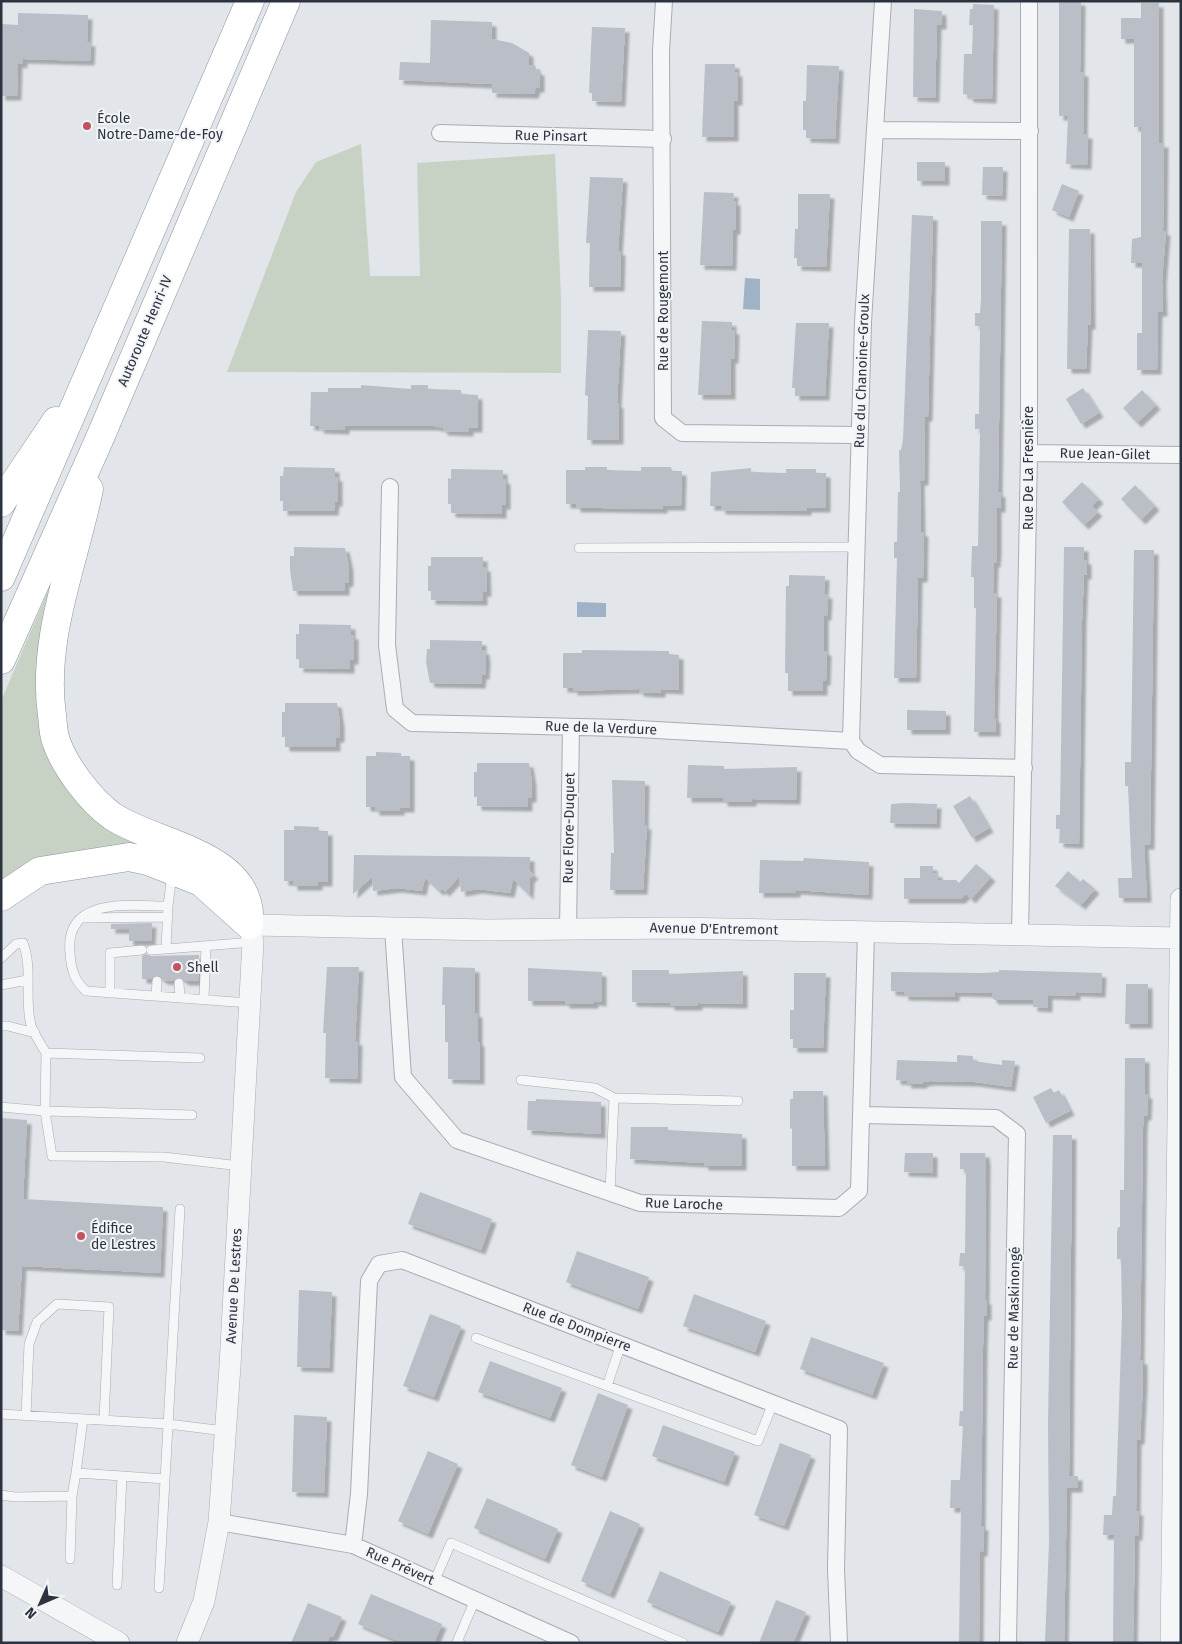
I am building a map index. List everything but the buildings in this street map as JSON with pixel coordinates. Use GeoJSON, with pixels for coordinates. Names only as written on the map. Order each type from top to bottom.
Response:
{"type":"FeatureCollection","features":[{"type":"Feature","properties":{"kind":"highway"},"geometry":{"type":"LineString","coordinates":[[1,577],[250,1]]}},
{"type":"Feature","properties":{"kind":"highway","name":"Autoroute Henri-IV"},"geometry":{"type":"LineString","coordinates":[[1,660],[99,440],[286,1]]}},
{"type":"Feature","properties":{"kind":"highway"},"geometry":{"type":"LineString","coordinates":[[1,503],[93,366]]}},
{"type":"Feature","properties":{"kind":"highway"},"geometry":{"type":"LineString","coordinates":[[99,440],[79,536],[52,639],[49,697],[56,741],[84,791],[113,816],[219,865],[236,879],[250,912],[251,934]]}},
{"type":"Feature","properties":{"kind":"highway"},"geometry":{"type":"LineString","coordinates":[[1,897],[40,871],[129,858],[148,861],[201,882],[251,934]]}},
{"type":"Feature","properties":{"kind":"street","name":"Rue de Rougemont"},"geometry":{"type":"LineString","coordinates":[[664,1],[662,51],[662,418],[682,433],[860,435]]}},
{"type":"Feature","properties":{"kind":"street","name":"Rue du Chanoine-Groulx"},"geometry":{"type":"LineString","coordinates":[[851,740],[863,322],[883,1]]}},
{"type":"Feature","properties":{"kind":"street","name":"Rue De La Fresnière"},"geometry":{"type":"LineString","coordinates":[[1020,934],[1029,453],[1029,1]]}},
{"type":"Feature","properties":{"kind":"street"},"geometry":{"type":"LineString","coordinates":[[874,130],[1030,131]]}},
{"type":"Feature","properties":{"kind":"street","name":"Rue Pinsart"},"geometry":{"type":"LineString","coordinates":[[440,134],[663,139]]}},
{"type":"Feature","properties":{"kind":"street","name":"Rue Jean-Gilet"},"geometry":{"type":"LineString","coordinates":[[1029,453],[1181,455]]}},
{"type":"Feature","properties":{"kind":"street","name":"Rue de la Verdure"},"geometry":{"type":"LineString","coordinates":[[390,487],[387,645],[395,709],[412,722],[571,727],[851,740]]}},
{"type":"Feature","properties":{"kind":"street","name":"Rue Flore-Duquet"},"geometry":{"type":"LineString","coordinates":[[568,930],[571,727]]}},
{"type":"Feature","properties":{"kind":"street"},"geometry":{"type":"LineString","coordinates":[[851,740],[858,751],[880,765],[1024,768]]}},
{"type":"Feature","properties":{"kind":"street"},"geometry":{"type":"LineString","coordinates":[[1171,1643],[1177,1411],[1173,1348],[1181,899]]}},
{"type":"Feature","properties":{"kind":"street","name":"Avenue D'Entremont"},"geometry":{"type":"LineString","coordinates":[[251,934],[393,928],[568,930],[676,928],[1180,938]]}},
{"type":"Feature","properties":{"kind":"street","name":"Rue Laroche"},"geometry":{"type":"LineString","coordinates":[[393,928],[403,1077],[457,1140],[640,1203],[839,1208],[859,1191],[862,1115],[861,1050],[866,932]]}},
{"type":"Feature","properties":{"kind":"street","name":"Avenue De Lestres"},"geometry":{"type":"LineString","coordinates":[[187,1643],[204,1601],[219,1522],[249,1003],[251,934]]}},
{"type":"Feature","properties":{"kind":"street","name":"Rue de Maskinongé"},"geometry":{"type":"LineString","coordinates":[[862,1115],[996,1118],[1017,1134],[1008,1643]]}},
{"type":"Feature","properties":{"kind":"street","name":"Rue de Dompierre"},"geometry":{"type":"LineString","coordinates":[[353,1545],[359,1494],[369,1281],[379,1264],[402,1260],[839,1429],[836,1569],[839,1643]]}},
{"type":"Feature","properties":{"kind":"street","name":"Rue Prévert"},"geometry":{"type":"LineString","coordinates":[[219,1522],[353,1545],[571,1643]]}},
{"type":"Feature","properties":{"kind":"street"},"geometry":{"type":"LineString","coordinates":[[1,1576],[120,1643]]}},
{"type":"Feature","properties":{"kind":"lane"},"geometry":{"type":"LineString","coordinates":[[579,548],[857,547]]}},
{"type":"Feature","properties":{"kind":"lane"},"geometry":{"type":"LineString","coordinates":[[155,951],[168,917],[172,871]]}},
{"type":"Feature","properties":{"kind":"lane"},"geometry":{"type":"LineString","coordinates":[[168,906],[109,906],[93,910],[76,922],[69,941],[71,964],[78,984],[86,991],[249,1003]]}},
{"type":"Feature","properties":{"kind":"lane"},"geometry":{"type":"LineString","coordinates":[[82,918],[168,917]]}},
{"type":"Feature","properties":{"kind":"lane"},"geometry":{"type":"LineString","coordinates":[[110,993],[110,953],[179,952],[251,934]]}},
{"type":"Feature","properties":{"kind":"lane"},"geometry":{"type":"LineString","coordinates":[[1,958],[16,944],[23,943],[27,953],[31,1025],[46,1053],[45,1111],[52,1156],[164,1157],[240,1166]]}},
{"type":"Feature","properties":{"kind":"lane"},"geometry":{"type":"LineString","coordinates":[[204,999],[206,946]]}},
{"type":"Feature","properties":{"kind":"lane"},"geometry":{"type":"LineString","coordinates":[[1,985],[27,980]]}},
{"type":"Feature","properties":{"kind":"lane"},"geometry":{"type":"LineString","coordinates":[[156,996],[157,981]]}},
{"type":"Feature","properties":{"kind":"lane"},"geometry":{"type":"LineString","coordinates":[[179,983],[180,997]]}},
{"type":"Feature","properties":{"kind":"lane"},"geometry":{"type":"LineString","coordinates":[[1,1026],[35,1033]]}},
{"type":"Feature","properties":{"kind":"lane"},"geometry":{"type":"LineString","coordinates":[[46,1053],[200,1058]]}},
{"type":"Feature","properties":{"kind":"lane"},"geometry":{"type":"LineString","coordinates":[[521,1080],[595,1088],[614,1098],[738,1101]]}},
{"type":"Feature","properties":{"kind":"lane"},"geometry":{"type":"LineString","coordinates":[[610,1193],[614,1098]]}},
{"type":"Feature","properties":{"kind":"lane"},"geometry":{"type":"LineString","coordinates":[[1,1107],[45,1111],[192,1116]]}},
{"type":"Feature","properties":{"kind":"lane"},"geometry":{"type":"LineString","coordinates":[[159,1588],[180,1209]]}},
{"type":"Feature","properties":{"kind":"lane"},"geometry":{"type":"LineString","coordinates":[[26,1416],[29,1344],[37,1322],[58,1304],[100,1306],[109,1307],[104,1420]]}},
{"type":"Feature","properties":{"kind":"lane"},"geometry":{"type":"LineString","coordinates":[[476,1338],[758,1441],[773,1403]]}},
{"type":"Feature","properties":{"kind":"lane"},"geometry":{"type":"LineString","coordinates":[[607,1386],[622,1344]]}},
{"type":"Feature","properties":{"kind":"lane"},"geometry":{"type":"LineString","coordinates":[[1,1414],[168,1424],[225,1432]]}},
{"type":"Feature","properties":{"kind":"lane"},"geometry":{"type":"LineString","coordinates":[[70,1560],[72,1496],[83,1418]]}},
{"type":"Feature","properties":{"kind":"lane"},"geometry":{"type":"LineString","coordinates":[[76,1474],[165,1479]]}},
{"type":"Feature","properties":{"kind":"lane"},"geometry":{"type":"LineString","coordinates":[[117,1585],[122,1476]]}},
{"type":"Feature","properties":{"kind":"lane"},"geometry":{"type":"LineString","coordinates":[[1,1495],[15,1497],[72,1496]]}},
{"type":"Feature","properties":{"kind":"lane"},"geometry":{"type":"LineString","coordinates":[[434,1582],[451,1543],[683,1643]]}},
{"type":"Feature","properties":{"kind":"lane"},"geometry":{"type":"LineString","coordinates":[[460,1643],[457,1642],[475,1600]]}},
{"type":"Feature","properties":{"kind":"green space"},"geometry":{"type":"Polygon","coordinates":[[[361,144],[370,276],[420,276],[417,163],[555,154],[561,297],[561,373],[227,372],[296,192],[316,162],[361,144]]]}},
{"type":"Feature","properties":{"kind":"green space"},"geometry":{"type":"Polygon","coordinates":[[[62,558],[54,767],[69,792],[91,815],[205,869],[153,854],[1,881],[1,701],[62,558]]]}},
{"type":"Feature","properties":{"kind":"water"},"geometry":{"type":"Polygon","coordinates":[[[745,278],[760,279],[760,310],[743,309],[745,278]]]}},
{"type":"Feature","properties":{"kind":"water"},"geometry":{"type":"Polygon","coordinates":[[[577,602],[606,603],[606,617],[577,617],[577,602]]]}},
{"type":"Feature","properties":{"kind":"place","name":"École Notre-Dame-de-Foy"},"geometry":{"type":"Point","coordinates":[87,126]}},
{"type":"Feature","properties":{"kind":"place","name":"Shell"},"geometry":{"type":"Point","coordinates":[177,967]}},
{"type":"Feature","properties":{"kind":"place","name":"Édifice de Lestres"},"geometry":{"type":"Point","coordinates":[81,1236]}}]}
